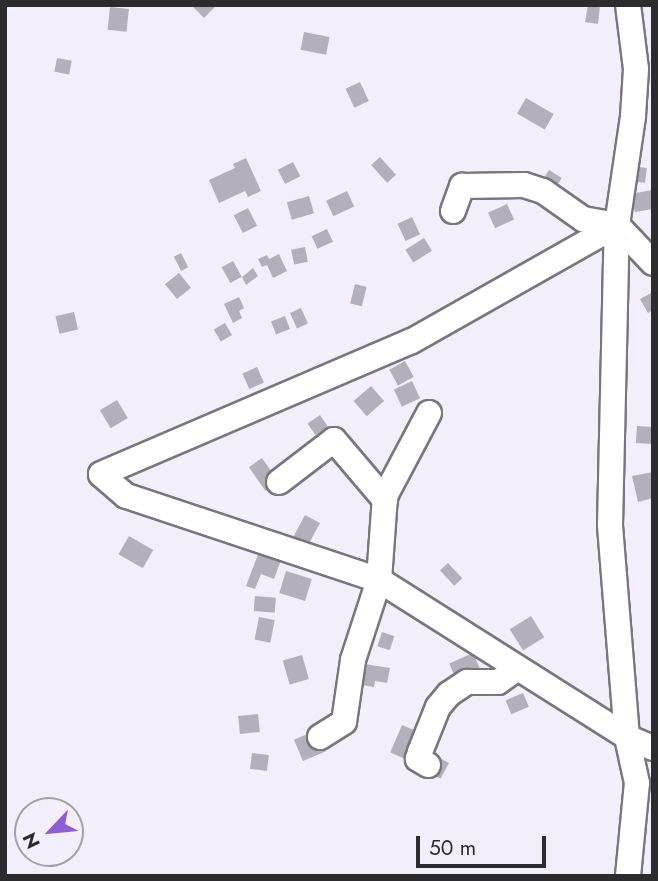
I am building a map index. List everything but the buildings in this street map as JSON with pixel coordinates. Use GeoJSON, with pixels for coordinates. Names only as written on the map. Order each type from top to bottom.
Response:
{"type":"FeatureCollection","features":[{"type":"Feature","properties":{"kind":"street"},"geometry":{"type":"LineString","coordinates":[[628,5],[636,69],[633,116],[617,225],[610,525],[627,737],[637,783],[628,876]]}},
{"type":"Feature","properties":{"kind":"street"},"geometry":{"type":"LineString","coordinates":[[633,116],[653,94]]}},
{"type":"Feature","properties":{"kind":"street"},"geometry":{"type":"LineString","coordinates":[[453,211],[462,186],[524,185],[543,191],[583,219],[617,225],[653,263]]}},
{"type":"Feature","properties":{"kind":"street"},"geometry":{"type":"LineString","coordinates":[[617,225],[412,341],[101,474],[126,496],[379,580],[627,737],[653,748]]}},
{"type":"Feature","properties":{"kind":"street"},"geometry":{"type":"LineString","coordinates":[[320,737],[344,722],[353,660],[379,580],[385,500],[429,413]]}},
{"type":"Feature","properties":{"kind":"street"},"geometry":{"type":"LineString","coordinates":[[279,482],[334,440],[385,500]]}},
{"type":"Feature","properties":{"kind":"street"},"geometry":{"type":"LineString","coordinates":[[428,765],[418,760],[420,752],[438,707],[449,694],[467,682],[498,682],[518,668]]}}]}
